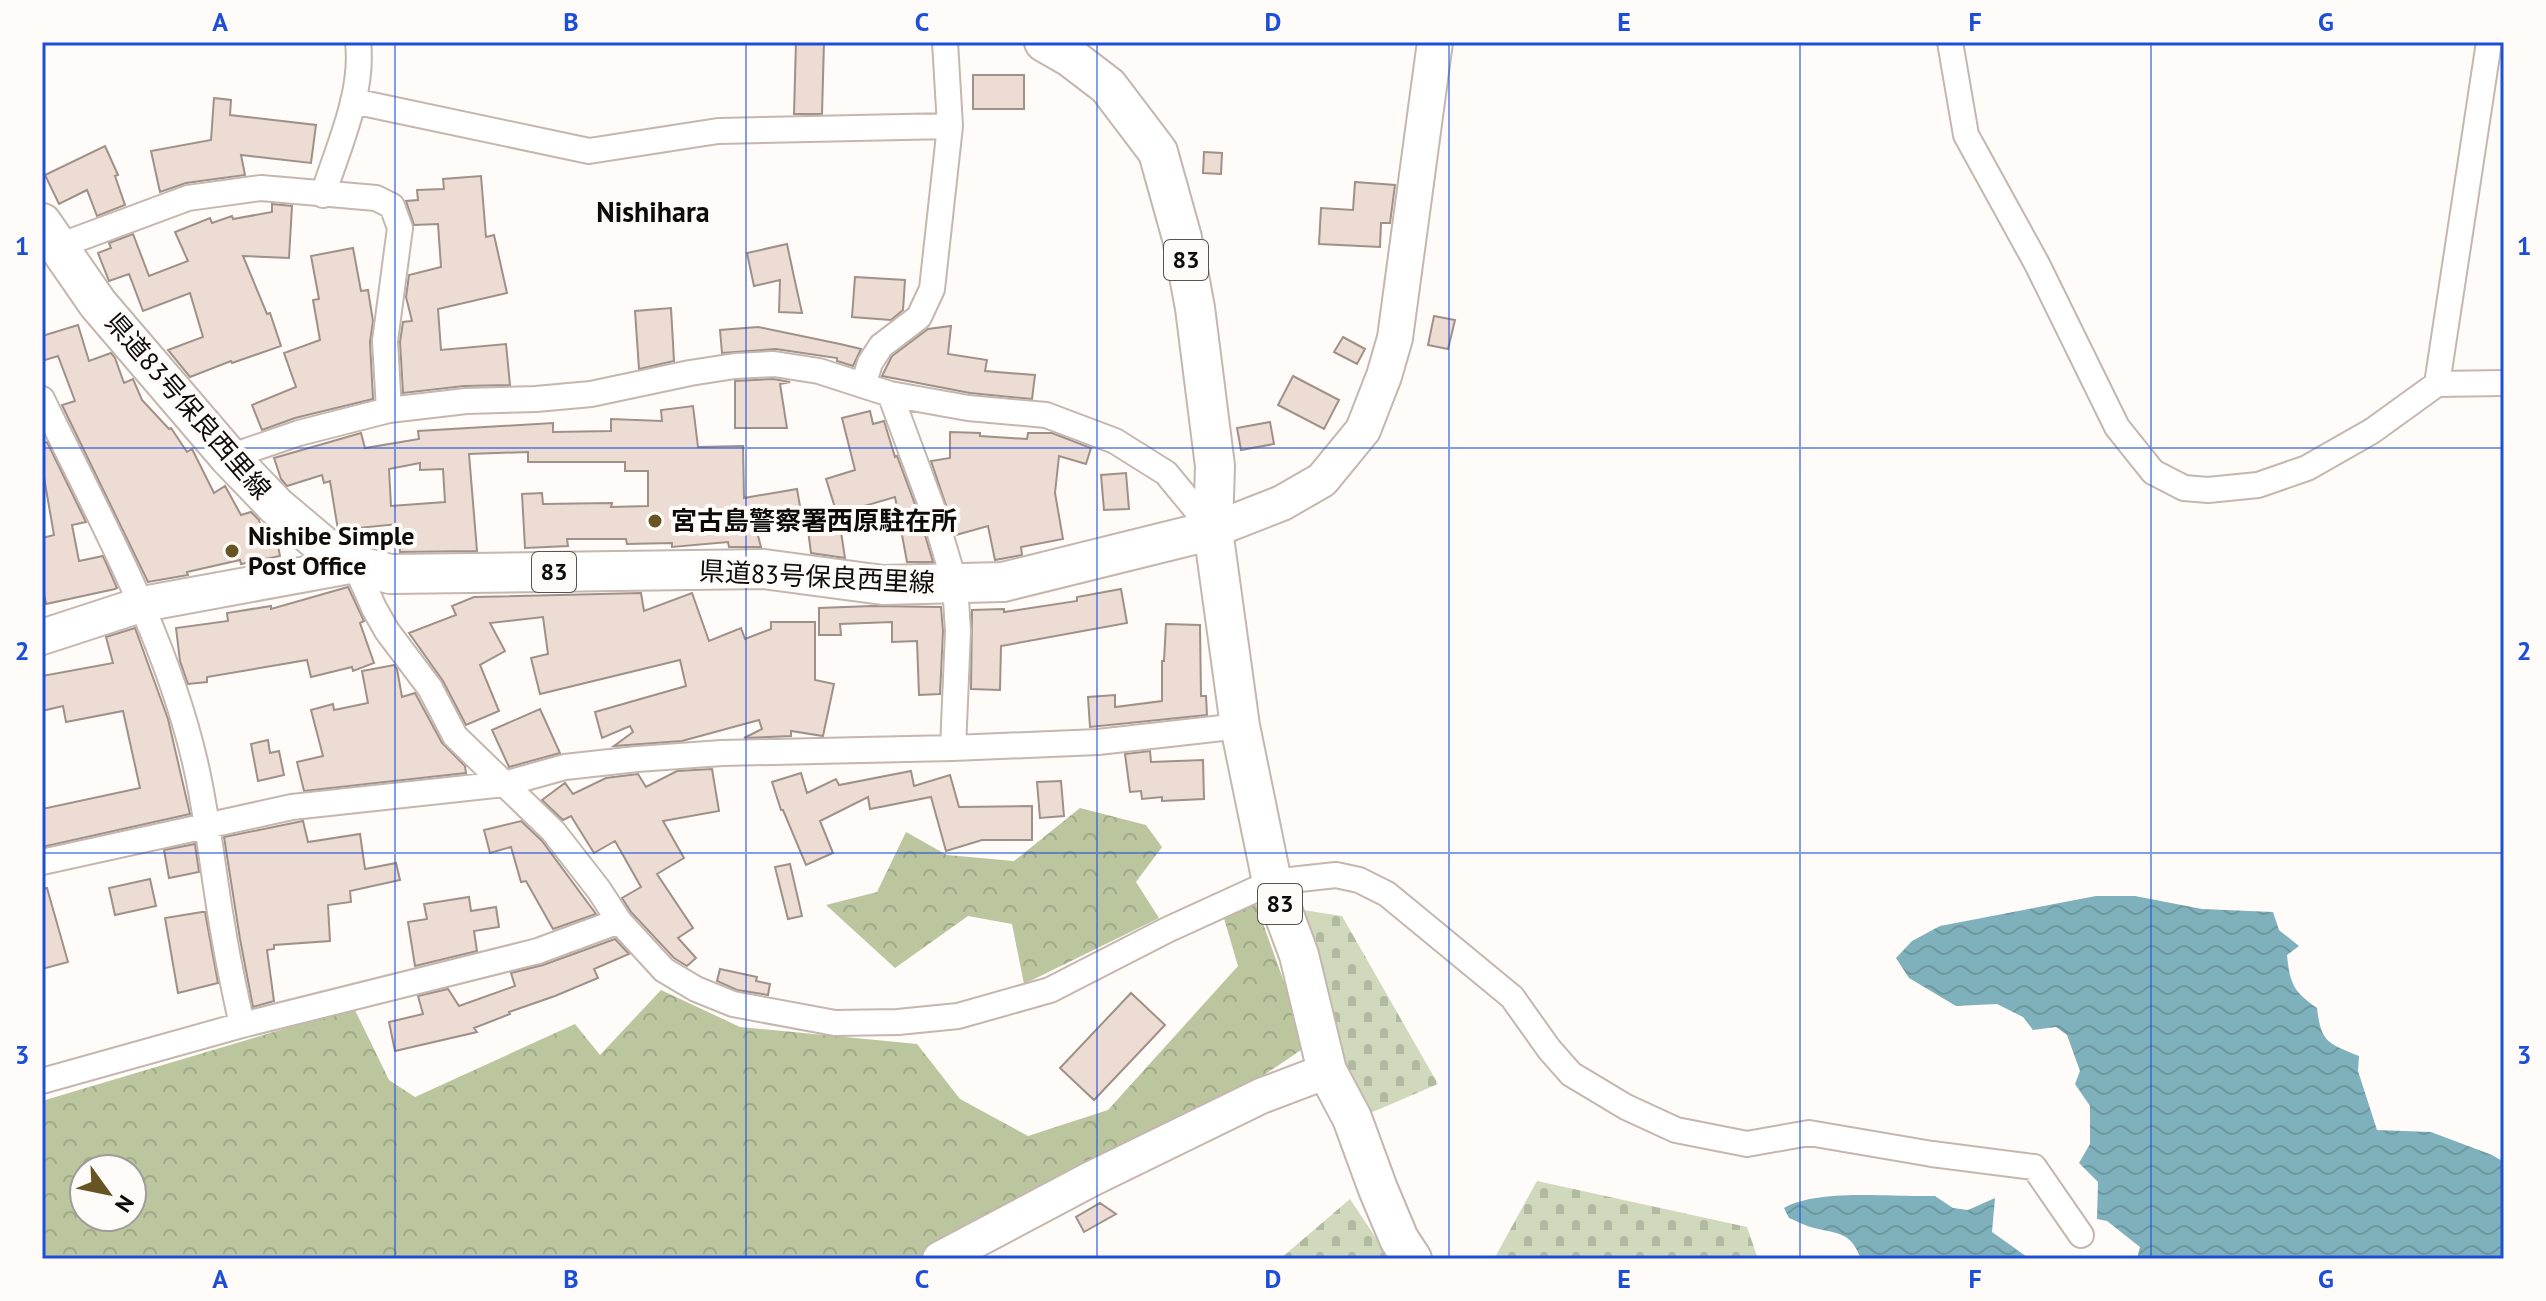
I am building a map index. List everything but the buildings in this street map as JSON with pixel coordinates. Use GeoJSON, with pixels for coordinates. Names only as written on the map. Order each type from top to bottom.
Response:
{"type":"FeatureCollection","features":[{"type":"Feature","properties":{"kind":"main road","name":"83"},"geometry":{"type":"LineString","coordinates":[[1044,42],[1108,86],[1158,152],[1182,238],[1195,308],[1215,466],[1213,530],[1240,726],[1272,882],[1299,955],[1327,1071],[1352,1118],[1378,1189],[1411,1259]]}},
{"type":"Feature","properties":{"kind":"main road","name":"県道83号保良西里線"},"geometry":{"type":"LineString","coordinates":[[47,241],[229,457],[276,506],[327,549],[355,565],[390,574],[764,569],[883,585],[1003,582],[1213,530]]}},
{"type":"Feature","properties":{"kind":"street"},"geometry":{"type":"LineString","coordinates":[[323,195],[353,101],[360,61],[358,42]]}},
{"type":"Feature","properties":{"kind":"street"},"geometry":{"type":"LineString","coordinates":[[863,385],[870,363],[881,346],[919,317],[932,289],[950,126],[945,42]]}},
{"type":"Feature","properties":{"kind":"street"},"geometry":{"type":"LineString","coordinates":[[229,457],[299,433],[389,410],[466,401],[591,394],[690,373],[774,364],[819,371],[890,394],[968,408],[1046,415],[1115,441],[1166,473],[1213,530],[1282,503],[1322,480],[1363,430],[1395,338],[1435,42]]}},
{"type":"Feature","properties":{"kind":"street"},"geometry":{"type":"LineString","coordinates":[[1950,42],[1966,135],[2037,264],[2117,427],[2153,472],[2184,488],[2208,490],[2258,485],[2307,468],[2372,431],[2437,384],[2504,383]]}},
{"type":"Feature","properties":{"kind":"street"},"geometry":{"type":"LineString","coordinates":[[2437,384],[2489,42]]}},
{"type":"Feature","properties":{"kind":"street"},"geometry":{"type":"LineString","coordinates":[[353,101],[589,151],[718,131],[950,126]]}},
{"type":"Feature","properties":{"kind":"street"},"geometry":{"type":"LineString","coordinates":[[47,241],[188,198],[261,188],[376,198],[392,206],[400,228],[385,341],[389,410]]}},
{"type":"Feature","properties":{"kind":"street"},"geometry":{"type":"LineString","coordinates":[[890,394],[933,510],[955,584],[958,631],[953,748]]}},
{"type":"Feature","properties":{"kind":"street"},"geometry":{"type":"LineString","coordinates":[[42,399],[143,604],[173,687],[195,761],[242,1025]]}},
{"type":"Feature","properties":{"kind":"street"},"geometry":{"type":"LineString","coordinates":[[42,637],[143,604],[355,565],[387,631],[430,688],[455,736],[553,831],[619,921],[664,970],[696,989],[733,1004],[835,1023],[898,1022],[958,1016],[1050,990],[1167,930],[1272,882],[1336,875],[1359,880],[1387,894],[1512,997],[1571,1074],[1626,1107],[1676,1130],[1747,1144],[1809,1133],[2034,1167],[2081,1235]]}},
{"type":"Feature","properties":{"kind":"street"},"geometry":{"type":"LineString","coordinates":[[42,862],[292,807],[504,784],[565,767],[722,753],[1098,742],[1240,726]]}},
{"type":"Feature","properties":{"kind":"street"},"geometry":{"type":"LineString","coordinates":[[42,1081],[242,1025],[538,951],[619,921]]}},
{"type":"Feature","properties":{"kind":"street"},"geometry":{"type":"LineString","coordinates":[[940,1259],[1091,1179],[1261,1096],[1327,1071]]}},
{"type":"Feature","properties":{"kind":"green space"},"geometry":{"type":"Polygon","coordinates":[[[1080,808],[1146,825],[1162,847],[1136,882],[1159,918],[1024,984],[1012,924],[968,916],[895,968],[826,905],[877,892],[906,832],[947,855],[1014,861],[1080,808]]]}},
{"type":"Feature","properties":{"kind":"green space"},"geometry":{"type":"Polygon","coordinates":[[[1256,904],[1307,1046],[1215,1108],[923,1259],[42,1259],[42,1101],[354,1008],[389,1080],[415,1097],[575,1024],[600,1055],[661,990],[740,1027],[917,1044],[960,1099],[1028,1136],[1108,1110],[1238,966],[1223,915],[1256,904]]]}},
{"type":"Feature","properties":{"kind":"green space"},"geometry":{"type":"Polygon","coordinates":[[[1303,910],[1342,916],[1438,1084],[1368,1114],[1333,1040],[1303,910]]]}},
{"type":"Feature","properties":{"kind":"green space"},"geometry":{"type":"Polygon","coordinates":[[[1537,1181],[1747,1227],[1758,1259],[1494,1259],[1537,1181]]]}},
{"type":"Feature","properties":{"kind":"green space"},"geometry":{"type":"Polygon","coordinates":[[[1350,1199],[1390,1259],[1280,1259],[1350,1199]]]}},
{"type":"Feature","properties":{"kind":"water"},"geometry":{"type":"Polygon","coordinates":[[[2096,896],[2135,896],[2202,909],[2273,912],[2279,930],[2299,946],[2287,955],[2294,986],[2317,1008],[2321,1028],[2328,1040],[2359,1056],[2358,1071],[2377,1130],[2431,1132],[2504,1162],[2504,1259],[2137,1259],[2140,1247],[2107,1221],[2097,1219],[2098,1182],[2079,1163],[2090,1144],[2090,1106],[2075,1084],[2080,1071],[2067,1035],[2056,1027],[2033,1030],[2023,1017],[1997,1004],[1956,1006],[1909,978],[1896,958],[1912,941],[1940,926],[2096,896]]]}},
{"type":"Feature","properties":{"kind":"water"},"geometry":{"type":"Polygon","coordinates":[[[1831,1196],[1935,1196],[1953,1208],[1968,1210],[1995,1198],[1992,1232],[2030,1259],[1861,1259],[1848,1239],[1789,1218],[1784,1208],[1797,1202],[1831,1196]]]}},
{"type":"Feature","properties":{"kind":"place","name":"宮古島警察署西原駐在所"},"geometry":{"type":"Point","coordinates":[655,521]}},
{"type":"Feature","properties":{"kind":"place","name":"Nishibe Simple Post Office"},"geometry":{"type":"Point","coordinates":[232,551]}},
{"type":"Feature","properties":{"kind":"district","name":"Nishihara"},"geometry":{"type":"Point","coordinates":[653,212]}}]}
